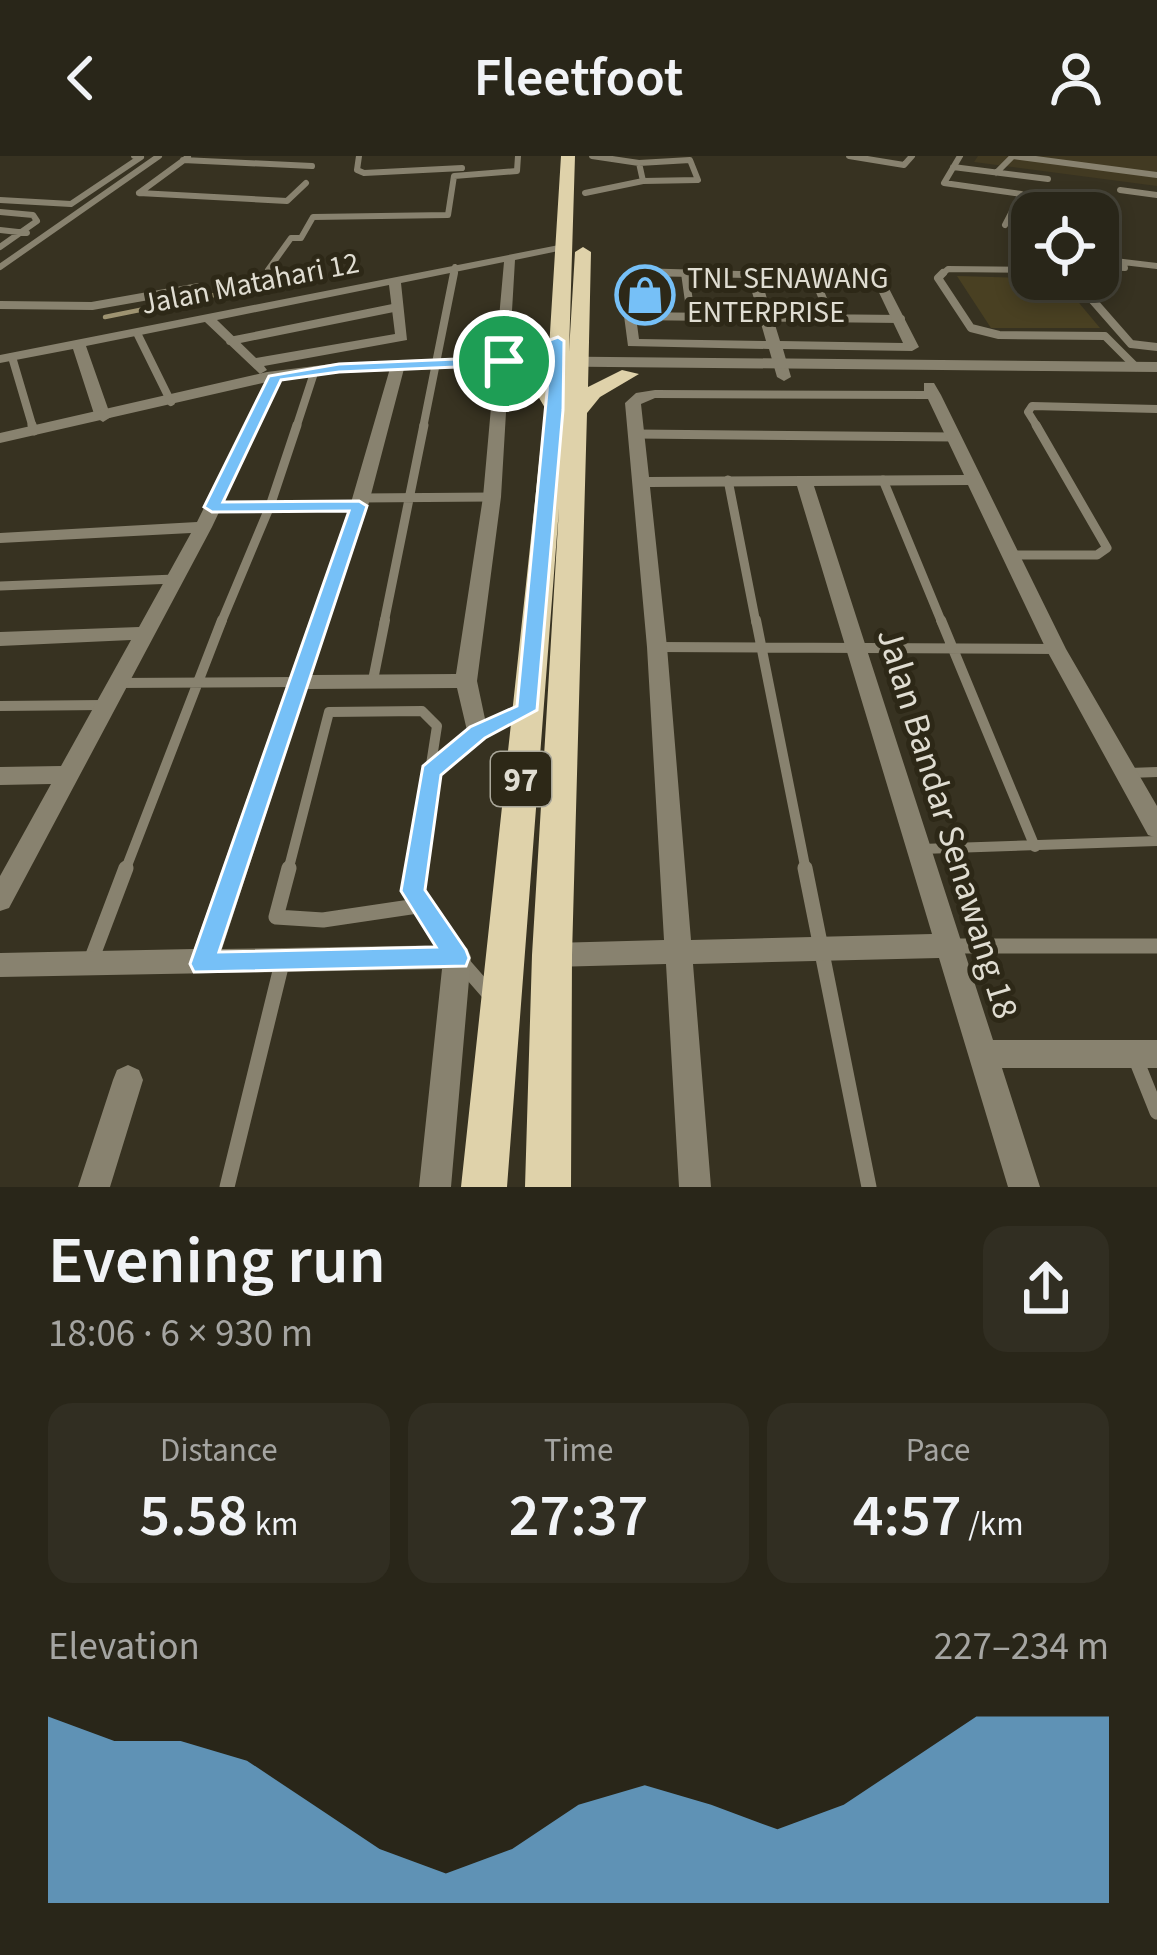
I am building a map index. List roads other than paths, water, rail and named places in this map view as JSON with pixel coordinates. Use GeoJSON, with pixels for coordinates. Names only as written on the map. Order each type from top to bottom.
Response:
{"type":"FeatureCollection","features":[{"type":"Feature","properties":{"kind":"main road","name":"97"},"geometry":{"type":"LineString","coordinates":[[548,1187],[568,156]]}},
{"type":"Feature","properties":{"kind":"main road","name":"97"},"geometry":{"type":"LineString","coordinates":[[484,1187],[527,710],[567,375],[581,335],[588,156]]}},
{"type":"Feature","properties":{"kind":"main road"},"geometry":{"type":"LineString","coordinates":[[504,366],[534,354],[593,393],[626,369],[581,335]]}},
{"type":"Feature","properties":{"kind":"main road"},"geometry":{"type":"LineString","coordinates":[[504,366],[543,387],[567,375]]}},
{"type":"Feature","properties":{"kind":"street","name":"Jalan Matahari 12"},"geometry":{"type":"LineString","coordinates":[[6,358],[564,247]]}},
{"type":"Feature","properties":{"kind":"street"},"geometry":{"type":"LineString","coordinates":[[477,733],[466,681],[492,497],[510,261]]}},
{"type":"Feature","properties":{"kind":"street"},"geometry":{"type":"LineString","coordinates":[[780,363],[913,347],[878,278],[626,274],[629,337],[648,346],[930,387]]}},
{"type":"Feature","properties":{"kind":"street"},"geometry":{"type":"LineString","coordinates":[[753,274],[780,363]]}},
{"type":"Feature","properties":{"kind":"street"},"geometry":{"type":"LineString","coordinates":[[0,438],[171,402],[402,338],[395,281]]}},
{"type":"Feature","properties":{"kind":"street"},"geometry":{"type":"LineString","coordinates":[[209,320],[266,372],[398,365],[504,366],[567,375],[780,363],[1157,367]]}},
{"type":"Feature","properties":{"kind":"street"},"geometry":{"type":"LineString","coordinates":[[78,344],[103,417]]}},
{"type":"Feature","properties":{"kind":"street"},"geometry":{"type":"LineString","coordinates":[[203,964],[360,502],[398,365]]}},
{"type":"Feature","properties":{"kind":"street"},"geometry":{"type":"LineString","coordinates":[[0,900],[9,864],[66,776],[207,517],[266,372]]}},
{"type":"Feature","properties":{"kind":"street"},"geometry":{"type":"LineString","coordinates":[[695,1187],[657,647],[633,403],[640,396],[656,394],[1157,382]]}},
{"type":"Feature","properties":{"kind":"street"},"geometry":{"type":"LineString","coordinates":[[930,387],[1057,649],[1157,828]]}},
{"type":"Feature","properties":{"kind":"street","name":"Jalan Bandar Senawang 18"},"geometry":{"type":"LineString","coordinates":[[804,480],[1024,1187]]}},
{"type":"Feature","properties":{"kind":"street"},"geometry":{"type":"LineString","coordinates":[[639,482],[973,480]]}},
{"type":"Feature","properties":{"kind":"street"},"geometry":{"type":"LineString","coordinates":[[0,538],[207,517]]}},
{"type":"Feature","properties":{"kind":"street"},"geometry":{"type":"LineString","coordinates":[[0,639],[142,633]]}},
{"type":"Feature","properties":{"kind":"street"},"geometry":{"type":"LineString","coordinates":[[298,682],[466,681]]}},
{"type":"Feature","properties":{"kind":"street"},"geometry":{"type":"LineString","coordinates":[[0,776],[66,776]]}},
{"type":"Feature","properties":{"kind":"street"},"geometry":{"type":"LineString","coordinates":[[551,955],[950,946]]}},
{"type":"Feature","properties":{"kind":"street"},"geometry":{"type":"LineString","coordinates":[[0,965],[457,958],[435,1187]]}},
{"type":"Feature","properties":{"kind":"street"},"geometry":{"type":"LineString","coordinates":[[983,1054],[1145,1054]]}},
{"type":"Feature","properties":{"kind":"street"},"geometry":{"type":"LineString","coordinates":[[94,1187],[128,1080]]}},
{"type":"Feature","properties":{"kind":"lane"},"geometry":{"type":"LineString","coordinates":[[0,200],[71,204],[140,157],[134,156]]}},
{"type":"Feature","properties":{"kind":"lane"},"geometry":{"type":"LineString","coordinates":[[0,267],[159,156]]}},
{"type":"Feature","properties":{"kind":"lane"},"geometry":{"type":"LineString","coordinates":[[359,156],[357,170],[364,173],[494,163]]}},
{"type":"Feature","properties":{"kind":"lane"},"geometry":{"type":"LineString","coordinates":[[268,270],[291,238],[301,238],[313,217],[448,215],[454,176],[517,171],[518,156]]}},
{"type":"Feature","properties":{"kind":"lane"},"geometry":{"type":"LineString","coordinates":[[585,193],[643,181],[698,180],[690,160],[639,163],[588,156]]}},
{"type":"Feature","properties":{"kind":"lane"},"geometry":{"type":"LineString","coordinates":[[849,156],[904,165],[912,156]]}},
{"type":"Feature","properties":{"kind":"lane"},"geometry":{"type":"LineString","coordinates":[[960,156],[944,183],[1021,194],[1005,225]]}},
{"type":"Feature","properties":{"kind":"lane"},"geometry":{"type":"LineString","coordinates":[[996,173],[1013,156],[1157,175]]}},
{"type":"Feature","properties":{"kind":"lane"},"geometry":{"type":"LineString","coordinates":[[995,157],[1007,163]]}},
{"type":"Feature","properties":{"kind":"lane"},"geometry":{"type":"LineString","coordinates":[[306,183],[287,201],[139,193],[186,158],[312,166]]}},
{"type":"Feature","properties":{"kind":"lane"},"geometry":{"type":"LineString","coordinates":[[639,163],[643,181]]}},
{"type":"Feature","properties":{"kind":"lane"},"geometry":{"type":"LineString","coordinates":[[953,167],[1048,179]]}},
{"type":"Feature","properties":{"kind":"lane"},"geometry":{"type":"LineString","coordinates":[[1120,190],[1157,195]]}},
{"type":"Feature","properties":{"kind":"lane"},"geometry":{"type":"LineString","coordinates":[[0,212],[33,215],[37,221],[0,247]]}},
{"type":"Feature","properties":{"kind":"lane"},"geometry":{"type":"LineString","coordinates":[[0,230],[46,234]]}},
{"type":"Feature","properties":{"kind":"lane"},"geometry":{"type":"LineString","coordinates":[[1119,265],[1157,269]]}},
{"type":"Feature","properties":{"kind":"lane"},"geometry":{"type":"LineString","coordinates":[[373,680],[455,267]]}},
{"type":"Feature","properties":{"kind":"lane"},"geometry":{"type":"LineString","coordinates":[[1011,270],[948,269],[938,278],[971,328],[984,333],[1105,335],[1136,367]]}},
{"type":"Feature","properties":{"kind":"lane"},"geometry":{"type":"LineString","coordinates":[[686,273],[691,316]]}},
{"type":"Feature","properties":{"kind":"lane"},"geometry":{"type":"LineString","coordinates":[[813,275],[831,318]]}},
{"type":"Feature","properties":{"kind":"lane"},"geometry":{"type":"LineString","coordinates":[[0,305],[92,305],[199,286]]}},
{"type":"Feature","properties":{"kind":"lane"},"geometry":{"type":"LineString","coordinates":[[1087,300],[1111,329],[1105,335]]}},
{"type":"Feature","properties":{"kind":"lane"},"geometry":{"type":"LineString","coordinates":[[1090,300],[1131,344],[1157,347]]}},
{"type":"Feature","properties":{"kind":"lane"},"geometry":{"type":"LineString","coordinates":[[230,341],[398,308]]}},
{"type":"Feature","properties":{"kind":"lane"},"geometry":{"type":"LineString","coordinates":[[628,316],[902,319]]}},
{"type":"Feature","properties":{"kind":"lane"},"geometry":{"type":"LineString","coordinates":[[137,333],[171,402]]}},
{"type":"Feature","properties":{"kind":"lane"},"geometry":{"type":"LineString","coordinates":[[6,358],[34,431]]}},
{"type":"Feature","properties":{"kind":"lane"},"geometry":{"type":"LineString","coordinates":[[89,966],[196,683],[270,506],[315,370]]}},
{"type":"Feature","properties":{"kind":"lane"},"geometry":{"type":"LineString","coordinates":[[1012,555],[1097,555],[1107,548],[1028,412],[1032,406],[1157,409]]}},
{"type":"Feature","properties":{"kind":"lane"},"geometry":{"type":"LineString","coordinates":[[635,434],[954,437]]}},
{"type":"Feature","properties":{"kind":"lane"},"geometry":{"type":"LineString","coordinates":[[728,480],[868,1187]]}},
{"type":"Feature","properties":{"kind":"lane"},"geometry":{"type":"LineString","coordinates":[[883,480],[1035,847]]}},
{"type":"Feature","properties":{"kind":"lane"},"geometry":{"type":"LineString","coordinates":[[207,517],[270,506],[492,497]]}},
{"type":"Feature","properties":{"kind":"lane"},"geometry":{"type":"LineString","coordinates":[[0,586],[175,579]]}},
{"type":"Feature","properties":{"kind":"lane"},"geometry":{"type":"LineString","coordinates":[[657,647],[1057,649]]}},
{"type":"Feature","properties":{"kind":"lane"},"geometry":{"type":"LineString","coordinates":[[115,682],[298,682]]}},
{"type":"Feature","properties":{"kind":"lane"},"geometry":{"type":"LineString","coordinates":[[0,706],[104,705]]}},
{"type":"Feature","properties":{"kind":"lane"},"geometry":{"type":"LineString","coordinates":[[430,772],[477,733],[527,710]]}},
{"type":"Feature","properties":{"kind":"lane"},"geometry":{"type":"LineString","coordinates":[[424,905],[323,920],[277,917],[329,712],[422,711],[436,726],[413,891],[424,905],[457,958],[501,1007]]}},
{"type":"Feature","properties":{"kind":"lane"},"geometry":{"type":"LineString","coordinates":[[1126,773],[1157,772]]}},
{"type":"Feature","properties":{"kind":"lane"},"geometry":{"type":"LineString","coordinates":[[921,849],[1157,841]]}},
{"type":"Feature","properties":{"kind":"lane"},"geometry":{"type":"LineString","coordinates":[[950,946],[1157,946]]}},
{"type":"Feature","properties":{"kind":"lane"},"geometry":{"type":"LineString","coordinates":[[227,1187],[282,963]]}},
{"type":"Feature","properties":{"kind":"lane"},"geometry":{"type":"LineString","coordinates":[[1145,1054],[1157,1112]]}},
{"type":"Feature","properties":{"kind":"waterway"},"geometry":{"type":"LineString","coordinates":[[105,317],[224,293]]}},
{"type":"Feature","properties":{"kind":"place","name":"TNL SENAWANG ENTERPRISE"},"geometry":{"type":"Point","coordinates":[645,295]}}]}
